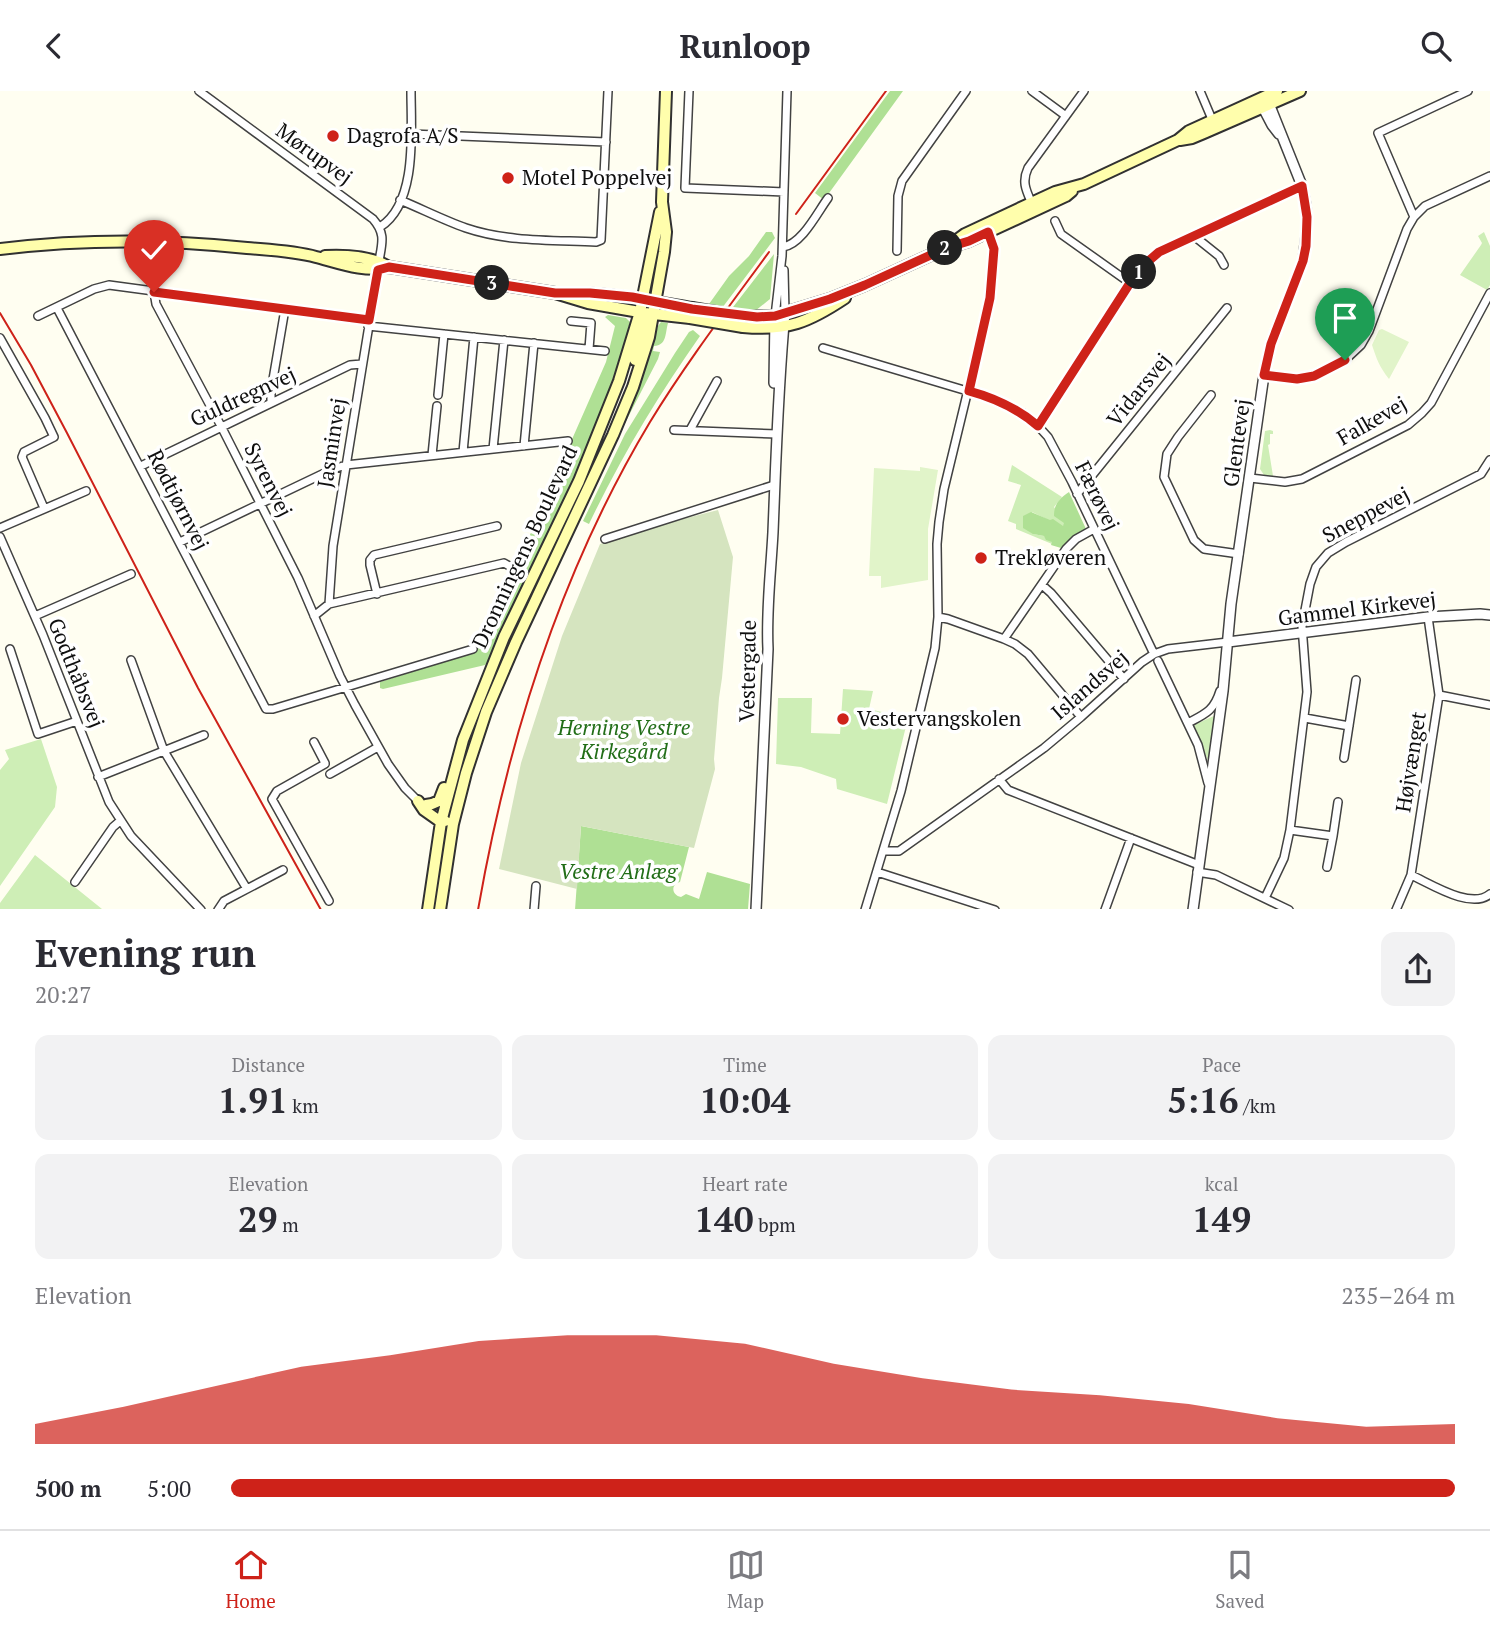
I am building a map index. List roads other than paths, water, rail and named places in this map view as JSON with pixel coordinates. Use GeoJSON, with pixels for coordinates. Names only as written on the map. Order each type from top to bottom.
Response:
{"type":"FeatureCollection","features":[{"type":"Feature","properties":{"kind":"main road","name":"Dronningens Boulevard"},"geometry":{"type":"LineString","coordinates":[[440,909],[449,848],[463,786],[486,712],[633,387],[635,363],[665,242],[662,202],[666,91]]}},
{"type":"Feature","properties":{"kind":"main road"},"geometry":{"type":"LineString","coordinates":[[1265,102],[1277,91]]}},
{"type":"Feature","properties":{"kind":"main road"},"geometry":{"type":"LineString","coordinates":[[781,320],[946,248],[969,241],[1055,192],[1080,185],[1178,141],[1192,138],[1214,124],[1286,91]]}},
{"type":"Feature","properties":{"kind":"main road"},"geometry":{"type":"LineString","coordinates":[[1265,102],[1300,91]]}},
{"type":"Feature","properties":{"kind":"main road","name":"Dronningens Boulevard"},"geometry":{"type":"LineString","coordinates":[[428,909],[432,876],[455,768],[489,671],[579,481],[648,307],[657,253],[656,231],[662,202]]}},
{"type":"Feature","properties":{"kind":"main road"},"geometry":{"type":"LineString","coordinates":[[0,249],[73,242],[145,240],[212,244],[315,257],[335,255],[382,266],[555,293],[575,299],[744,322],[810,319],[865,285]]}},
{"type":"Feature","properties":{"kind":"main road"},"geometry":{"type":"LineString","coordinates":[[555,293],[590,293],[648,307]]}},
{"type":"Feature","properties":{"kind":"main road"},"geometry":{"type":"LineString","coordinates":[[443,819],[450,815],[466,755],[486,712]]}},
{"type":"Feature","properties":{"kind":"main road"},"geometry":{"type":"LineString","coordinates":[[422,803],[432,804],[439,801],[448,775],[455,768]]}},
{"type":"Feature","properties":{"kind":"main road"},"geometry":{"type":"LineString","coordinates":[[422,803],[443,819],[447,829],[442,863],[445,877]]}},
{"type":"Feature","properties":{"kind":"street","name":"Mørupvej"},"geometry":{"type":"LineString","coordinates":[[199,91],[373,219],[380,227]]}},
{"type":"Feature","properties":{"kind":"street"},"geometry":{"type":"LineString","coordinates":[[382,266],[380,227],[392,217],[409,174],[411,91]]}},
{"type":"Feature","properties":{"kind":"street"},"geometry":{"type":"LineString","coordinates":[[400,199],[465,228],[487,233],[513,238],[596,242],[601,240],[608,91]]}},
{"type":"Feature","properties":{"kind":"street"},"geometry":{"type":"LineString","coordinates":[[689,91],[685,188],[784,192]]}},
{"type":"Feature","properties":{"kind":"street"},"geometry":{"type":"LineString","coordinates":[[781,320],[787,91]]}},
{"type":"Feature","properties":{"kind":"street"},"geometry":{"type":"LineString","coordinates":[[897,251],[898,196],[902,181],[966,91]]}},
{"type":"Feature","properties":{"kind":"street"},"geometry":{"type":"LineString","coordinates":[[1033,91],[1066,116]]}},
{"type":"Feature","properties":{"kind":"street"},"geometry":{"type":"LineString","coordinates":[[1033,206],[1024,183],[1025,175],[1084,91]]}},
{"type":"Feature","properties":{"kind":"street"},"geometry":{"type":"LineString","coordinates":[[1200,91],[1214,124]]}},
{"type":"Feature","properties":{"kind":"street"},"geometry":{"type":"LineString","coordinates":[[1414,217],[1378,133],[1468,91]]}},
{"type":"Feature","properties":{"kind":"street","name":"Glentevej"},"geometry":{"type":"LineString","coordinates":[[1193,909],[1231,604],[1264,375],[1271,344],[1303,261],[1306,246],[1307,217],[1302,186],[1283,139],[1272,125],[1265,102]]}},
{"type":"Feature","properties":{"kind":"street"},"geometry":{"type":"LineString","coordinates":[[411,134],[606,142]]}},
{"type":"Feature","properties":{"kind":"street"},"geometry":{"type":"LineString","coordinates":[[1264,375],[1297,379],[1314,376],[1345,360],[1361,345],[1369,331],[1407,229],[1414,217],[1425,206],[1490,176]]}},
{"type":"Feature","properties":{"kind":"street"},"geometry":{"type":"LineString","coordinates":[[1038,426],[1145,264],[1159,252],[1302,186]]}},
{"type":"Feature","properties":{"kind":"street"},"geometry":{"type":"LineString","coordinates":[[783,247],[797,241],[828,198]]}},
{"type":"Feature","properties":{"kind":"street"},"geometry":{"type":"LineString","coordinates":[[1055,221],[1061,234],[1130,283]]}},
{"type":"Feature","properties":{"kind":"street"},"geometry":{"type":"LineString","coordinates":[[866,909],[901,791],[935,648],[938,617],[937,544],[944,489],[990,298],[994,249],[986,229]]}},
{"type":"Feature","properties":{"kind":"street"},"geometry":{"type":"LineString","coordinates":[[1194,236],[1219,256],[1224,265]]}},
{"type":"Feature","properties":{"kind":"street","name":"Jasminvej"},"geometry":{"type":"LineString","coordinates":[[329,604],[331,565],[368,323],[382,266]]}},
{"type":"Feature","properties":{"kind":"street"},"geometry":{"type":"LineString","coordinates":[[38,316],[101,286],[109,285],[443,334],[606,351]]}},
{"type":"Feature","properties":{"kind":"street","name":"Syrenvej"},"geometry":{"type":"LineString","coordinates":[[154,292],[156,304],[298,578],[346,686],[399,780],[422,803]]}},
{"type":"Feature","properties":{"kind":"street","name":"Falkevej"},"geometry":{"type":"LineString","coordinates":[[1250,478],[1285,482],[1302,479],[1408,425],[1431,403],[1490,293]]}},
{"type":"Feature","properties":{"kind":"street","name":"Rødtjørnvej"},"geometry":{"type":"LineString","coordinates":[[57,308],[266,709],[346,686]]}},
{"type":"Feature","properties":{"kind":"street","name":"Vidarsvej"},"geometry":{"type":"LineString","coordinates":[[1077,495],[1227,308]]}},
{"type":"Feature","properties":{"kind":"street"},"geometry":{"type":"LineString","coordinates":[[271,403],[285,309]]}},
{"type":"Feature","properties":{"kind":"street","name":"Vestergade"},"geometry":{"type":"LineString","coordinates":[[756,909],[768,649],[766,626],[778,409],[774,390],[781,320]]}},
{"type":"Feature","properties":{"kind":"street"},"geometry":{"type":"LineString","coordinates":[[571,321],[591,323],[589,349]]}},
{"type":"Feature","properties":{"kind":"street"},"geometry":{"type":"LineString","coordinates":[[438,395],[443,334]]}},
{"type":"Feature","properties":{"kind":"street"},"geometry":{"type":"LineString","coordinates":[[463,452],[474,337]]}},
{"type":"Feature","properties":{"kind":"street"},"geometry":{"type":"LineString","coordinates":[[0,338],[54,437],[24,452],[22,457],[44,509]]}},
{"type":"Feature","properties":{"kind":"street"},"geometry":{"type":"LineString","coordinates":[[493,449],[504,340]]}},
{"type":"Feature","properties":{"kind":"street"},"geometry":{"type":"LineString","coordinates":[[524,446],[534,343]]}},
{"type":"Feature","properties":{"kind":"street","name":"Færøvej"},"geometry":{"type":"LineString","coordinates":[[823,348],[1003,402],[1023,413],[1048,437],[1188,723],[1205,765],[1209,787]]}},
{"type":"Feature","properties":{"kind":"street","name":"Guldregnvej"},"geometry":{"type":"LineString","coordinates":[[141,465],[350,365],[362,364]]}},
{"type":"Feature","properties":{"kind":"street"},"geometry":{"type":"LineString","coordinates":[[691,431],[716,381]]}},
{"type":"Feature","properties":{"kind":"street"},"geometry":{"type":"LineString","coordinates":[[1211,395],[1167,454],[1164,477],[1194,540],[1204,549],[1239,554]]}},
{"type":"Feature","properties":{"kind":"street"},"geometry":{"type":"LineString","coordinates":[[432,456],[437,406]]}},
{"type":"Feature","properties":{"kind":"street"},"geometry":{"type":"LineString","coordinates":[[674,430],[776,434]]}},
{"type":"Feature","properties":{"kind":"street"},"geometry":{"type":"LineString","coordinates":[[180,542],[346,465],[568,441]]}},
{"type":"Feature","properties":{"kind":"street","name":"Sneppevej"},"geometry":{"type":"LineString","coordinates":[[1265,898],[1284,858],[1290,830],[1307,692],[1302,626],[1316,567],[1328,553],[1346,541],[1481,474],[1490,460]]}},
{"type":"Feature","properties":{"kind":"street"},"geometry":{"type":"LineString","coordinates":[[605,539],[774,485]]}},
{"type":"Feature","properties":{"kind":"street"},"geometry":{"type":"LineString","coordinates":[[0,528],[86,491]]}},
{"type":"Feature","properties":{"kind":"street"},"geometry":{"type":"LineString","coordinates":[[377,594],[370,565],[374,555],[496,526]]}},
{"type":"Feature","properties":{"kind":"street"},"geometry":{"type":"LineString","coordinates":[[1004,639],[1066,549],[1094,529]]}},
{"type":"Feature","properties":{"kind":"street","name":"Godthåbsvej"},"geometry":{"type":"LineString","coordinates":[[0,537],[35,616],[109,802],[139,844],[201,909]]}},
{"type":"Feature","properties":{"kind":"street"},"geometry":{"type":"LineString","coordinates":[[314,616],[329,604],[504,563],[511,567]]}},
{"type":"Feature","properties":{"kind":"street"},"geometry":{"type":"LineString","coordinates":[[35,616],[131,574]]}},
{"type":"Feature","properties":{"kind":"street"},"geometry":{"type":"LineString","coordinates":[[1042,585],[1124,679]]}},
{"type":"Feature","properties":{"kind":"street","name":"Gammel Kirkevej"},"geometry":{"type":"LineString","coordinates":[[1228,642],[1427,617],[1490,615]]}},
{"type":"Feature","properties":{"kind":"street"},"geometry":{"type":"LineString","coordinates":[[938,617],[1015,644],[1028,654],[1081,717]]}},
{"type":"Feature","properties":{"kind":"street","name":"Højvænget"},"geometry":{"type":"LineString","coordinates":[[1396,909],[1411,875],[1439,695],[1427,617]]}},
{"type":"Feature","properties":{"kind":"street","name":"Islandsvej"},"geometry":{"type":"LineString","coordinates":[[883,851],[899,851],[1044,748],[1142,662],[1168,649],[1228,642]]}},
{"type":"Feature","properties":{"kind":"street"},"geometry":{"type":"LineString","coordinates":[[10,649],[38,734],[77,721]]}},
{"type":"Feature","properties":{"kind":"street"},"geometry":{"type":"LineString","coordinates":[[346,686],[473,649]]}},
{"type":"Feature","properties":{"kind":"street"},"geometry":{"type":"LineString","coordinates":[[131,660],[164,751],[247,889]]}},
{"type":"Feature","properties":{"kind":"street","name":"Glentevej"},"geometry":{"type":"LineString","coordinates":[[1188,723],[1208,713],[1213,707],[1224,677]]}},
{"type":"Feature","properties":{"kind":"street"},"geometry":{"type":"LineString","coordinates":[[1344,758],[1356,680]]}},
{"type":"Feature","properties":{"kind":"street"},"geometry":{"type":"LineString","coordinates":[[1439,695],[1490,705]]}},
{"type":"Feature","properties":{"kind":"street"},"geometry":{"type":"LineString","coordinates":[[1305,718],[1349,726]]}},
{"type":"Feature","properties":{"kind":"street"},"geometry":{"type":"LineString","coordinates":[[98,777],[204,735]]}},
{"type":"Feature","properties":{"kind":"street"},"geometry":{"type":"LineString","coordinates":[[314,742],[325,763],[277,791],[272,799],[329,901]]}},
{"type":"Feature","properties":{"kind":"street"},"geometry":{"type":"LineString","coordinates":[[330,774],[378,747]]}},
{"type":"Feature","properties":{"kind":"street"},"geometry":{"type":"LineString","coordinates":[[999,779],[1008,790],[1131,838],[1289,909]]}},
{"type":"Feature","properties":{"kind":"street"},"geometry":{"type":"LineString","coordinates":[[1327,867],[1338,802]]}},
{"type":"Feature","properties":{"kind":"street"},"geometry":{"type":"LineString","coordinates":[[75,882],[120,821]]}},
{"type":"Feature","properties":{"kind":"street"},"geometry":{"type":"LineString","coordinates":[[1290,830],[1333,836]]}},
{"type":"Feature","properties":{"kind":"street"},"geometry":{"type":"LineString","coordinates":[[1105,909],[1131,838]]}},
{"type":"Feature","properties":{"kind":"street"},"geometry":{"type":"LineString","coordinates":[[218,909],[225,901],[283,870]]}},
{"type":"Feature","properties":{"kind":"street"},"geometry":{"type":"LineString","coordinates":[[877,872],[995,909]]}},
{"type":"Feature","properties":{"kind":"street"},"geometry":{"type":"LineString","coordinates":[[1411,875],[1459,898],[1475,901],[1489,899]]}},
{"type":"Feature","properties":{"kind":"street"},"geometry":{"type":"LineString","coordinates":[[534,909],[536,886]]}},
{"type":"Feature","properties":{"kind":"railway"},"geometry":{"type":"LineString","coordinates":[[796,214],[886,91]]}},
{"type":"Feature","properties":{"kind":"railway"},"geometry":{"type":"LineString","coordinates":[[478,909],[490,846],[522,720],[564,597],[589,537],[650,422],[769,252]]}},
{"type":"Feature","properties":{"kind":"railway"},"geometry":{"type":"LineString","coordinates":[[0,313],[67,433],[198,688],[320,909]]}},
{"type":"Feature","properties":{"kind":"place","name":"Dagrofa A/S"},"geometry":{"type":"Point","coordinates":[333,136]}},
{"type":"Feature","properties":{"kind":"place","name":"Motel Poppelvej"},"geometry":{"type":"Point","coordinates":[508,178]}},
{"type":"Feature","properties":{"kind":"place","name":"Trekløveren"},"geometry":{"type":"Point","coordinates":[981,558]}},
{"type":"Feature","properties":{"kind":"place","name":"Vestervangskolen"},"geometry":{"type":"Point","coordinates":[843,719]}},
{"type":"Feature","properties":{"kind":"park label","name":"Herning Vestre Kirkegård"},"geometry":{"type":"Point","coordinates":[624,740]}},
{"type":"Feature","properties":{"kind":"park label","name":"Vestre Anlæg"},"geometry":{"type":"Point","coordinates":[618,872]}}]}
